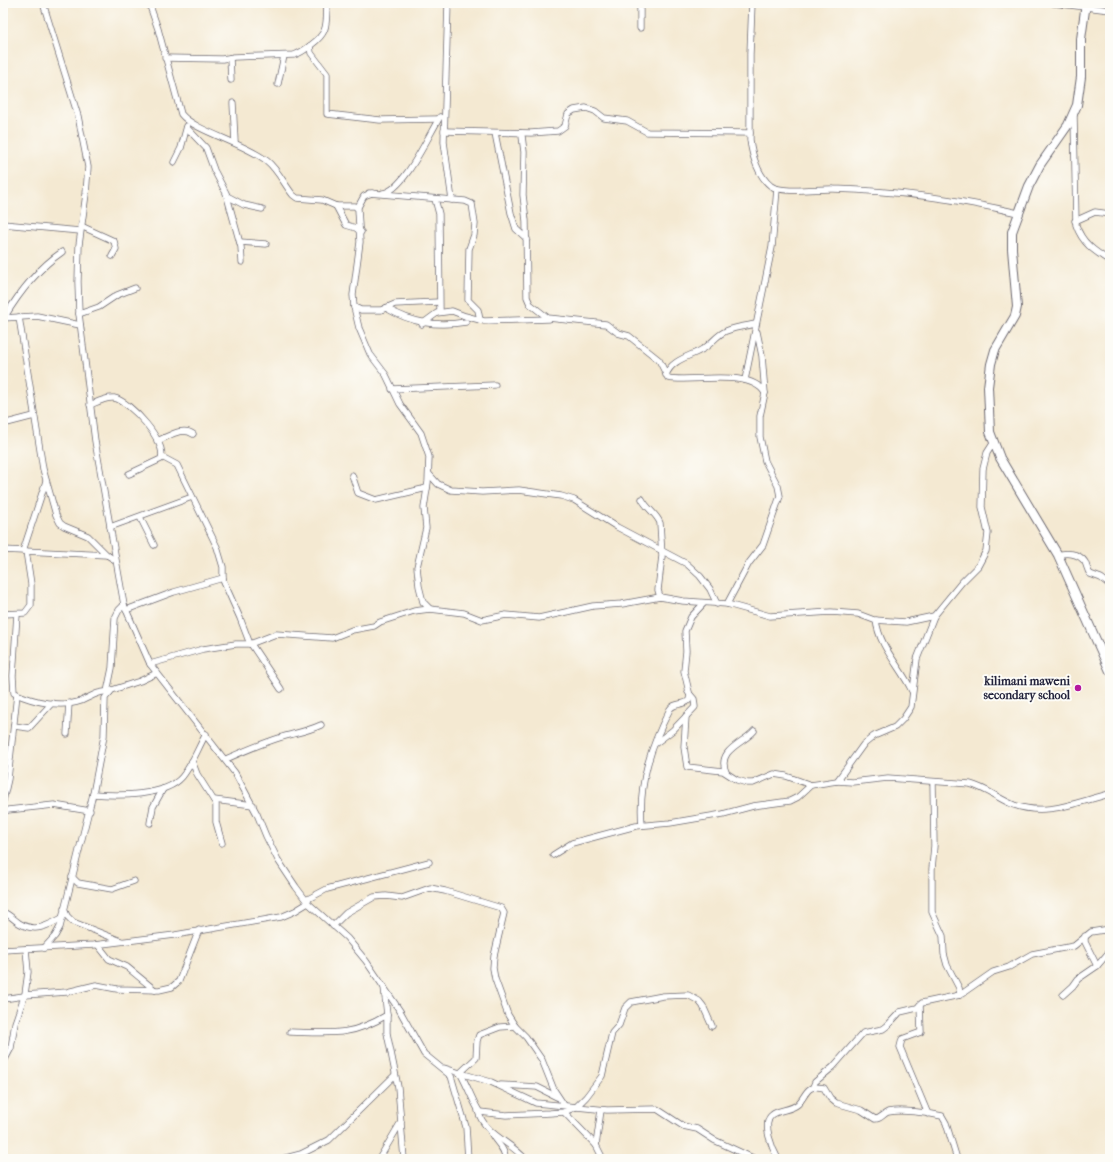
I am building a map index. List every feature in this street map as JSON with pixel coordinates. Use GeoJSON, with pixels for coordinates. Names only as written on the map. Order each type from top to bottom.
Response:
{"type":"FeatureCollection","features":[{"type":"Feature","properties":{"kind":"street"},"geometry":{"type":"LineString","coordinates":[[43,3],[84,140],[88,167],[81,229],[78,282],[80,325],[90,405],[115,560],[125,607],[150,664],[226,760],[253,805],[278,860],[307,901],[350,942],[383,985],[400,1011],[424,1054],[431,1061],[443,1068],[498,1086],[536,1103],[600,1110],[657,1109],[666,1114],[677,1124],[697,1129],[714,1140],[755,1159]]}},
{"type":"Feature","properties":{"kind":"street"},"geometry":{"type":"LineString","coordinates":[[149,3],[158,29],[181,114],[187,125],[206,148],[226,195],[240,242],[242,262]]}},
{"type":"Feature","properties":{"kind":"street"},"geometry":{"type":"LineString","coordinates":[[165,58],[230,58],[298,54],[321,38],[324,32],[327,3]]}},
{"type":"Feature","properties":{"kind":"street"},"geometry":{"type":"LineString","coordinates":[[448,3],[448,42],[444,131],[452,200]]}},
{"type":"Feature","properties":{"kind":"street"},"geometry":{"type":"LineString","coordinates":[[640,3],[640,28]]}},
{"type":"Feature","properties":{"kind":"street"},"geometry":{"type":"LineString","coordinates":[[752,3],[750,54],[750,133],[752,153],[758,168],[771,186],[777,189],[855,189],[973,203],[1018,213]]}},
{"type":"Feature","properties":{"kind":"street"},"geometry":{"type":"LineString","coordinates":[[1053,3],[1110,10]]}},
{"type":"Feature","properties":{"kind":"street"},"geometry":{"type":"LineString","coordinates":[[1086,6],[1081,40],[1079,96],[1074,114],[1075,221],[1079,234],[1085,243],[1110,261]]}},
{"type":"Feature","properties":{"kind":"street"},"geometry":{"type":"LineString","coordinates":[[310,46],[311,53],[327,74],[327,114],[380,120],[438,119]]}},
{"type":"Feature","properties":{"kind":"street"},"geometry":{"type":"LineString","coordinates":[[278,84],[284,56]]}},
{"type":"Feature","properties":{"kind":"street"},"geometry":{"type":"LineString","coordinates":[[230,58],[231,80]]}},
{"type":"Feature","properties":{"kind":"street"},"geometry":{"type":"LineString","coordinates":[[233,103],[235,142]]}},
{"type":"Feature","properties":{"kind":"street"},"geometry":{"type":"LineString","coordinates":[[430,609],[423,602],[419,586],[417,567],[425,536],[424,508],[429,474],[428,457],[423,437],[400,404],[384,371],[370,354],[354,307],[353,295],[361,232],[358,207],[364,196],[369,193],[387,192],[395,186],[413,164],[445,108]]}},
{"type":"Feature","properties":{"kind":"street"},"geometry":{"type":"LineString","coordinates":[[444,131],[496,133],[558,131],[565,126],[568,114],[574,110],[586,108],[595,111],[604,118],[627,122],[646,132],[750,133]]}},
{"type":"Feature","properties":{"kind":"street"},"geometry":{"type":"LineString","coordinates":[[1074,114],[1040,166],[1018,213],[1012,232],[1017,307],[1016,316],[995,350],[990,374],[989,424],[1000,458],[1058,555],[1110,671]]}},
{"type":"Feature","properties":{"kind":"street"},"geometry":{"type":"LineString","coordinates":[[187,125],[235,142],[266,160],[276,170],[293,195],[297,198],[322,200],[336,206],[358,207]]}},
{"type":"Feature","properties":{"kind":"street"},"geometry":{"type":"LineString","coordinates":[[174,162],[182,148],[187,125]]}},
{"type":"Feature","properties":{"kind":"street"},"geometry":{"type":"LineString","coordinates":[[496,133],[512,218],[519,233],[527,239]]}},
{"type":"Feature","properties":{"kind":"street"},"geometry":{"type":"LineString","coordinates":[[520,133],[522,136],[524,152],[523,195],[527,239],[528,300],[543,315],[552,319]]}},
{"type":"Feature","properties":{"kind":"street"},"geometry":{"type":"LineString","coordinates":[[746,380],[772,247],[777,189]]}},
{"type":"Feature","properties":{"kind":"street"},"geometry":{"type":"LineString","coordinates":[[369,193],[470,202],[473,208],[475,224],[474,235],[469,249],[468,300],[478,310],[480,320]]}},
{"type":"Feature","properties":{"kind":"street"},"geometry":{"type":"LineString","coordinates":[[226,195],[244,205],[262,209]]}},
{"type":"Feature","properties":{"kind":"street"},"geometry":{"type":"LineString","coordinates":[[436,199],[439,214],[440,312]]}},
{"type":"Feature","properties":{"kind":"street"},"geometry":{"type":"LineString","coordinates":[[336,206],[346,225],[356,228],[361,232]]}},
{"type":"Feature","properties":{"kind":"street"},"geometry":{"type":"LineString","coordinates":[[1075,221],[1096,212],[1110,214]]}},
{"type":"Feature","properties":{"kind":"street"},"geometry":{"type":"LineString","coordinates":[[3,224],[81,229],[114,241],[116,249],[112,256]]}},
{"type":"Feature","properties":{"kind":"street"},"geometry":{"type":"LineString","coordinates":[[240,242],[266,244]]}},
{"type":"Feature","properties":{"kind":"street"},"geometry":{"type":"LineString","coordinates":[[3,318],[26,285],[48,263],[62,252]]}},
{"type":"Feature","properties":{"kind":"street"},"geometry":{"type":"LineString","coordinates":[[79,314],[106,304],[117,295],[135,288]]}},
{"type":"Feature","properties":{"kind":"street"},"geometry":{"type":"LineString","coordinates":[[354,307],[367,310],[381,310],[395,304],[439,302]]}},
{"type":"Feature","properties":{"kind":"street"},"geometry":{"type":"LineString","coordinates":[[386,308],[404,318],[422,324],[466,322]]}},
{"type":"Feature","properties":{"kind":"street"},"geometry":{"type":"LineString","coordinates":[[422,324],[440,312],[456,312],[464,316],[480,320],[574,319],[587,323],[608,325],[618,332],[629,336],[659,360],[668,378],[746,380],[761,388],[765,393]]}},
{"type":"Feature","properties":{"kind":"street"},"geometry":{"type":"LineString","coordinates":[[19,317],[34,416],[46,480],[60,523],[88,536],[107,555],[115,560]]}},
{"type":"Feature","properties":{"kind":"street"},"geometry":{"type":"LineString","coordinates":[[3,318],[45,317],[80,325]]}},
{"type":"Feature","properties":{"kind":"street"},"geometry":{"type":"LineString","coordinates":[[666,375],[670,369],[687,356],[706,348],[722,333],[734,328],[756,327]]}},
{"type":"Feature","properties":{"kind":"street"},"geometry":{"type":"LineString","coordinates":[[727,604],[749,563],[763,545],[780,496],[778,486],[765,461],[760,437],[760,416],[765,393],[762,356],[756,327]]}},
{"type":"Feature","properties":{"kind":"street"},"geometry":{"type":"LineString","coordinates":[[392,389],[495,385]]}},
{"type":"Feature","properties":{"kind":"street"},"geometry":{"type":"LineString","coordinates":[[90,405],[105,400],[116,399],[145,420],[157,441],[162,456],[177,466],[217,547],[223,566],[223,578],[250,644],[281,688]]}},
{"type":"Feature","properties":{"kind":"street"},"geometry":{"type":"LineString","coordinates":[[3,424],[34,416]]}},
{"type":"Feature","properties":{"kind":"street"},"geometry":{"type":"LineString","coordinates":[[157,441],[182,430],[187,430],[193,434]]}},
{"type":"Feature","properties":{"kind":"street"},"geometry":{"type":"LineString","coordinates":[[837,781],[857,752],[869,739],[895,727],[904,719],[911,707],[917,659],[934,616],[962,582],[978,566],[986,551],[988,533],[982,507],[983,469],[987,453],[994,442]]}},
{"type":"Feature","properties":{"kind":"street"},"geometry":{"type":"LineString","coordinates":[[129,474],[157,462],[162,456]]}},
{"type":"Feature","properties":{"kind":"street"},"geometry":{"type":"LineString","coordinates":[[429,474],[438,484],[451,490],[482,492],[519,490],[561,496],[574,500],[617,527],[692,568],[710,589],[717,604]]}},
{"type":"Feature","properties":{"kind":"street"},"geometry":{"type":"LineString","coordinates":[[352,475],[358,493],[371,499],[410,493],[427,488]]}},
{"type":"Feature","properties":{"kind":"street"},"geometry":{"type":"LineString","coordinates":[[3,614],[25,613],[32,605],[31,584],[25,551],[46,480]]}},
{"type":"Feature","properties":{"kind":"street"},"geometry":{"type":"LineString","coordinates":[[110,527],[192,497]]}},
{"type":"Feature","properties":{"kind":"street"},"geometry":{"type":"LineString","coordinates":[[642,499],[649,510],[659,518],[661,550],[658,590],[660,597]]}},
{"type":"Feature","properties":{"kind":"street"},"geometry":{"type":"LineString","coordinates":[[140,517],[154,546]]}},
{"type":"Feature","properties":{"kind":"street"},"geometry":{"type":"LineString","coordinates":[[3,550],[107,555]]}},
{"type":"Feature","properties":{"kind":"street"},"geometry":{"type":"LineString","coordinates":[[1058,555],[1066,553],[1080,557],[1085,562],[1090,574],[1101,578],[1110,584]]}},
{"type":"Feature","properties":{"kind":"street"},"geometry":{"type":"LineString","coordinates":[[44,948],[55,936],[62,918],[90,811],[104,736],[104,704],[105,698],[109,692],[115,618],[119,610],[125,607],[223,578]]}},
{"type":"Feature","properties":{"kind":"street"},"geometry":{"type":"LineString","coordinates":[[150,664],[203,649],[236,644],[250,644],[276,634],[332,638],[352,630],[374,626],[409,612],[430,609],[464,613],[482,620],[506,615],[539,618],[593,606],[622,604],[660,597],[683,601],[727,604],[770,616],[836,612],[858,614],[876,620],[906,622],[934,616]]}},
{"type":"Feature","properties":{"kind":"street"},"geometry":{"type":"LineString","coordinates":[[642,825],[642,786],[646,765],[670,709],[674,705],[684,704],[689,700],[684,671],[686,651],[685,631],[691,617],[704,603]]}},
{"type":"Feature","properties":{"kind":"street"},"geometry":{"type":"LineString","coordinates":[[17,614],[13,676],[14,693],[52,703],[68,703],[109,692],[157,673]]}},
{"type":"Feature","properties":{"kind":"street"},"geometry":{"type":"LineString","coordinates":[[876,620],[888,653],[902,670],[913,691]]}},
{"type":"Feature","properties":{"kind":"street"},"geometry":{"type":"LineString","coordinates":[[654,745],[673,730],[696,704],[694,698],[688,691]]}},
{"type":"Feature","properties":{"kind":"street"},"geometry":{"type":"LineString","coordinates":[[3,801],[8,779],[17,694]]}},
{"type":"Feature","properties":{"kind":"street"},"geometry":{"type":"LineString","coordinates":[[14,726],[29,728],[52,703]]}},
{"type":"Feature","properties":{"kind":"street"},"geometry":{"type":"LineString","coordinates":[[67,734],[68,703]]}},
{"type":"Feature","properties":{"kind":"street"},"geometry":{"type":"LineString","coordinates":[[686,716],[684,746],[687,767],[715,769],[726,772],[737,780],[747,783],[774,774],[786,776],[811,785],[837,781],[852,782],[888,778],[979,786],[1012,804],[1029,809],[1062,808],[1110,794]]}},
{"type":"Feature","properties":{"kind":"street"},"geometry":{"type":"LineString","coordinates":[[226,760],[252,748],[285,736],[306,732],[321,725]]}},
{"type":"Feature","properties":{"kind":"street"},"geometry":{"type":"LineString","coordinates":[[726,772],[724,761],[729,752],[735,744],[754,731]]}},
{"type":"Feature","properties":{"kind":"street"},"geometry":{"type":"LineString","coordinates":[[93,794],[131,796],[163,789],[177,782],[183,777],[206,734]]}},
{"type":"Feature","properties":{"kind":"street"},"geometry":{"type":"LineString","coordinates":[[192,761],[197,774],[214,800],[217,810],[217,828],[222,843]]}},
{"type":"Feature","properties":{"kind":"street"},"geometry":{"type":"LineString","coordinates":[[933,782],[934,846],[932,869],[932,912],[943,936],[944,954],[959,988],[960,995]]}},
{"type":"Feature","properties":{"kind":"street"},"geometry":{"type":"LineString","coordinates":[[553,855],[572,843],[642,825],[670,823],[723,814],[753,806],[790,801],[798,797],[811,785]]}},
{"type":"Feature","properties":{"kind":"street"},"geometry":{"type":"LineString","coordinates":[[150,823],[153,807],[163,789]]}},
{"type":"Feature","properties":{"kind":"street"},"geometry":{"type":"LineString","coordinates":[[214,800],[253,805]]}},
{"type":"Feature","properties":{"kind":"street"},"geometry":{"type":"LineString","coordinates":[[3,812],[41,805],[54,805],[90,811]]}},
{"type":"Feature","properties":{"kind":"street"},"geometry":{"type":"LineString","coordinates":[[3,950],[98,945],[281,917],[295,911],[307,901],[327,889],[429,862]]}},
{"type":"Feature","properties":{"kind":"street"},"geometry":{"type":"LineString","coordinates":[[72,877],[78,882],[112,889],[134,881]]}},
{"type":"Feature","properties":{"kind":"street"},"geometry":{"type":"LineString","coordinates":[[333,926],[346,913],[374,897],[386,896],[402,898],[430,888],[501,908],[504,914],[496,942],[493,968],[508,1015],[542,1060],[559,1098],[564,1105]]}},
{"type":"Feature","properties":{"kind":"street"},"geometry":{"type":"LineString","coordinates":[[64,910],[73,922],[123,941]]}},
{"type":"Feature","properties":{"kind":"street"},"geometry":{"type":"LineString","coordinates":[[3,912],[21,924],[34,929],[46,927],[62,918]]}},
{"type":"Feature","properties":{"kind":"street"},"geometry":{"type":"LineString","coordinates":[[813,1087],[815,1082],[833,1067],[860,1035],[883,1029],[900,1012],[920,1005],[926,1001],[948,999],[960,995],[993,972],[1009,967],[1022,959],[1038,952],[1074,946],[1091,932],[1110,929]]}},
{"type":"Feature","properties":{"kind":"street"},"geometry":{"type":"LineString","coordinates":[[3,999],[67,992],[96,985],[117,989],[155,990],[172,987],[179,981],[199,930]]}},
{"type":"Feature","properties":{"kind":"street"},"geometry":{"type":"LineString","coordinates":[[1086,936],[1085,942],[1097,966]]}},
{"type":"Feature","properties":{"kind":"street"},"geometry":{"type":"LineString","coordinates":[[98,945],[109,959],[127,968],[155,990]]}},
{"type":"Feature","properties":{"kind":"street"},"geometry":{"type":"LineString","coordinates":[[3,1063],[11,1048],[15,1023],[24,996],[28,972],[26,949]]}},
{"type":"Feature","properties":{"kind":"street"},"geometry":{"type":"LineString","coordinates":[[1063,994],[1073,986],[1078,979],[1097,966],[1110,951]]}},
{"type":"Feature","properties":{"kind":"street"},"geometry":{"type":"LineString","coordinates":[[383,985],[387,1014],[386,1034],[395,1075],[404,1159]]}},
{"type":"Feature","properties":{"kind":"street"},"geometry":{"type":"LineString","coordinates":[[478,1111],[506,1115],[564,1112],[576,1107],[586,1097],[602,1076],[612,1034],[619,1025],[625,1008],[631,1002],[663,996],[688,995],[699,1001],[703,1006],[712,1026]]}},
{"type":"Feature","properties":{"kind":"street"},"geometry":{"type":"LineString","coordinates":[[920,1005],[921,1032],[902,1039],[900,1047],[928,1114]]}},
{"type":"Feature","properties":{"kind":"street"},"geometry":{"type":"LineString","coordinates":[[290,1032],[337,1033],[355,1030],[372,1024],[387,1014]]}},
{"type":"Feature","properties":{"kind":"street"},"geometry":{"type":"LineString","coordinates":[[460,1073],[476,1058],[477,1041],[479,1035],[500,1027],[515,1026]]}},
{"type":"Feature","properties":{"kind":"street"},"geometry":{"type":"LineString","coordinates":[[443,1068],[451,1076],[461,1106],[466,1127],[468,1159]]}},
{"type":"Feature","properties":{"kind":"street"},"geometry":{"type":"LineString","coordinates":[[460,1073],[480,1117],[490,1131],[520,1153],[525,1159]]}},
{"type":"Feature","properties":{"kind":"street"},"geometry":{"type":"LineString","coordinates":[[282,1159],[301,1154],[329,1140],[395,1075]]}},
{"type":"Feature","properties":{"kind":"street"},"geometry":{"type":"LineString","coordinates":[[498,1086],[522,1085],[537,1087],[559,1098]]}},
{"type":"Feature","properties":{"kind":"street"},"geometry":{"type":"LineString","coordinates":[[778,1159],[768,1133],[770,1117],[772,1114],[793,1108],[808,1089],[813,1087],[824,1088],[836,1104],[861,1110],[875,1119],[890,1112],[928,1114],[945,1118],[957,1159]]}},
{"type":"Feature","properties":{"kind":"street"},"geometry":{"type":"LineString","coordinates":[[596,1145],[600,1110]]}},
{"type":"Feature","properties":{"kind":"street"},"geometry":{"type":"LineString","coordinates":[[564,1112],[596,1145],[603,1159]]}},
{"type":"Feature","properties":{"kind":"street"},"geometry":{"type":"LineString","coordinates":[[379,1159],[401,1121]]}},
{"type":"Feature","properties":{"kind":"street"},"geometry":{"type":"LineString","coordinates":[[490,1131],[492,1138],[504,1153],[505,1159]]}},
{"type":"Feature","properties":{"kind":"place","name":"kilimani maweni secondary school"},"geometry":{"type":"Point","coordinates":[1078,688]}}]}
